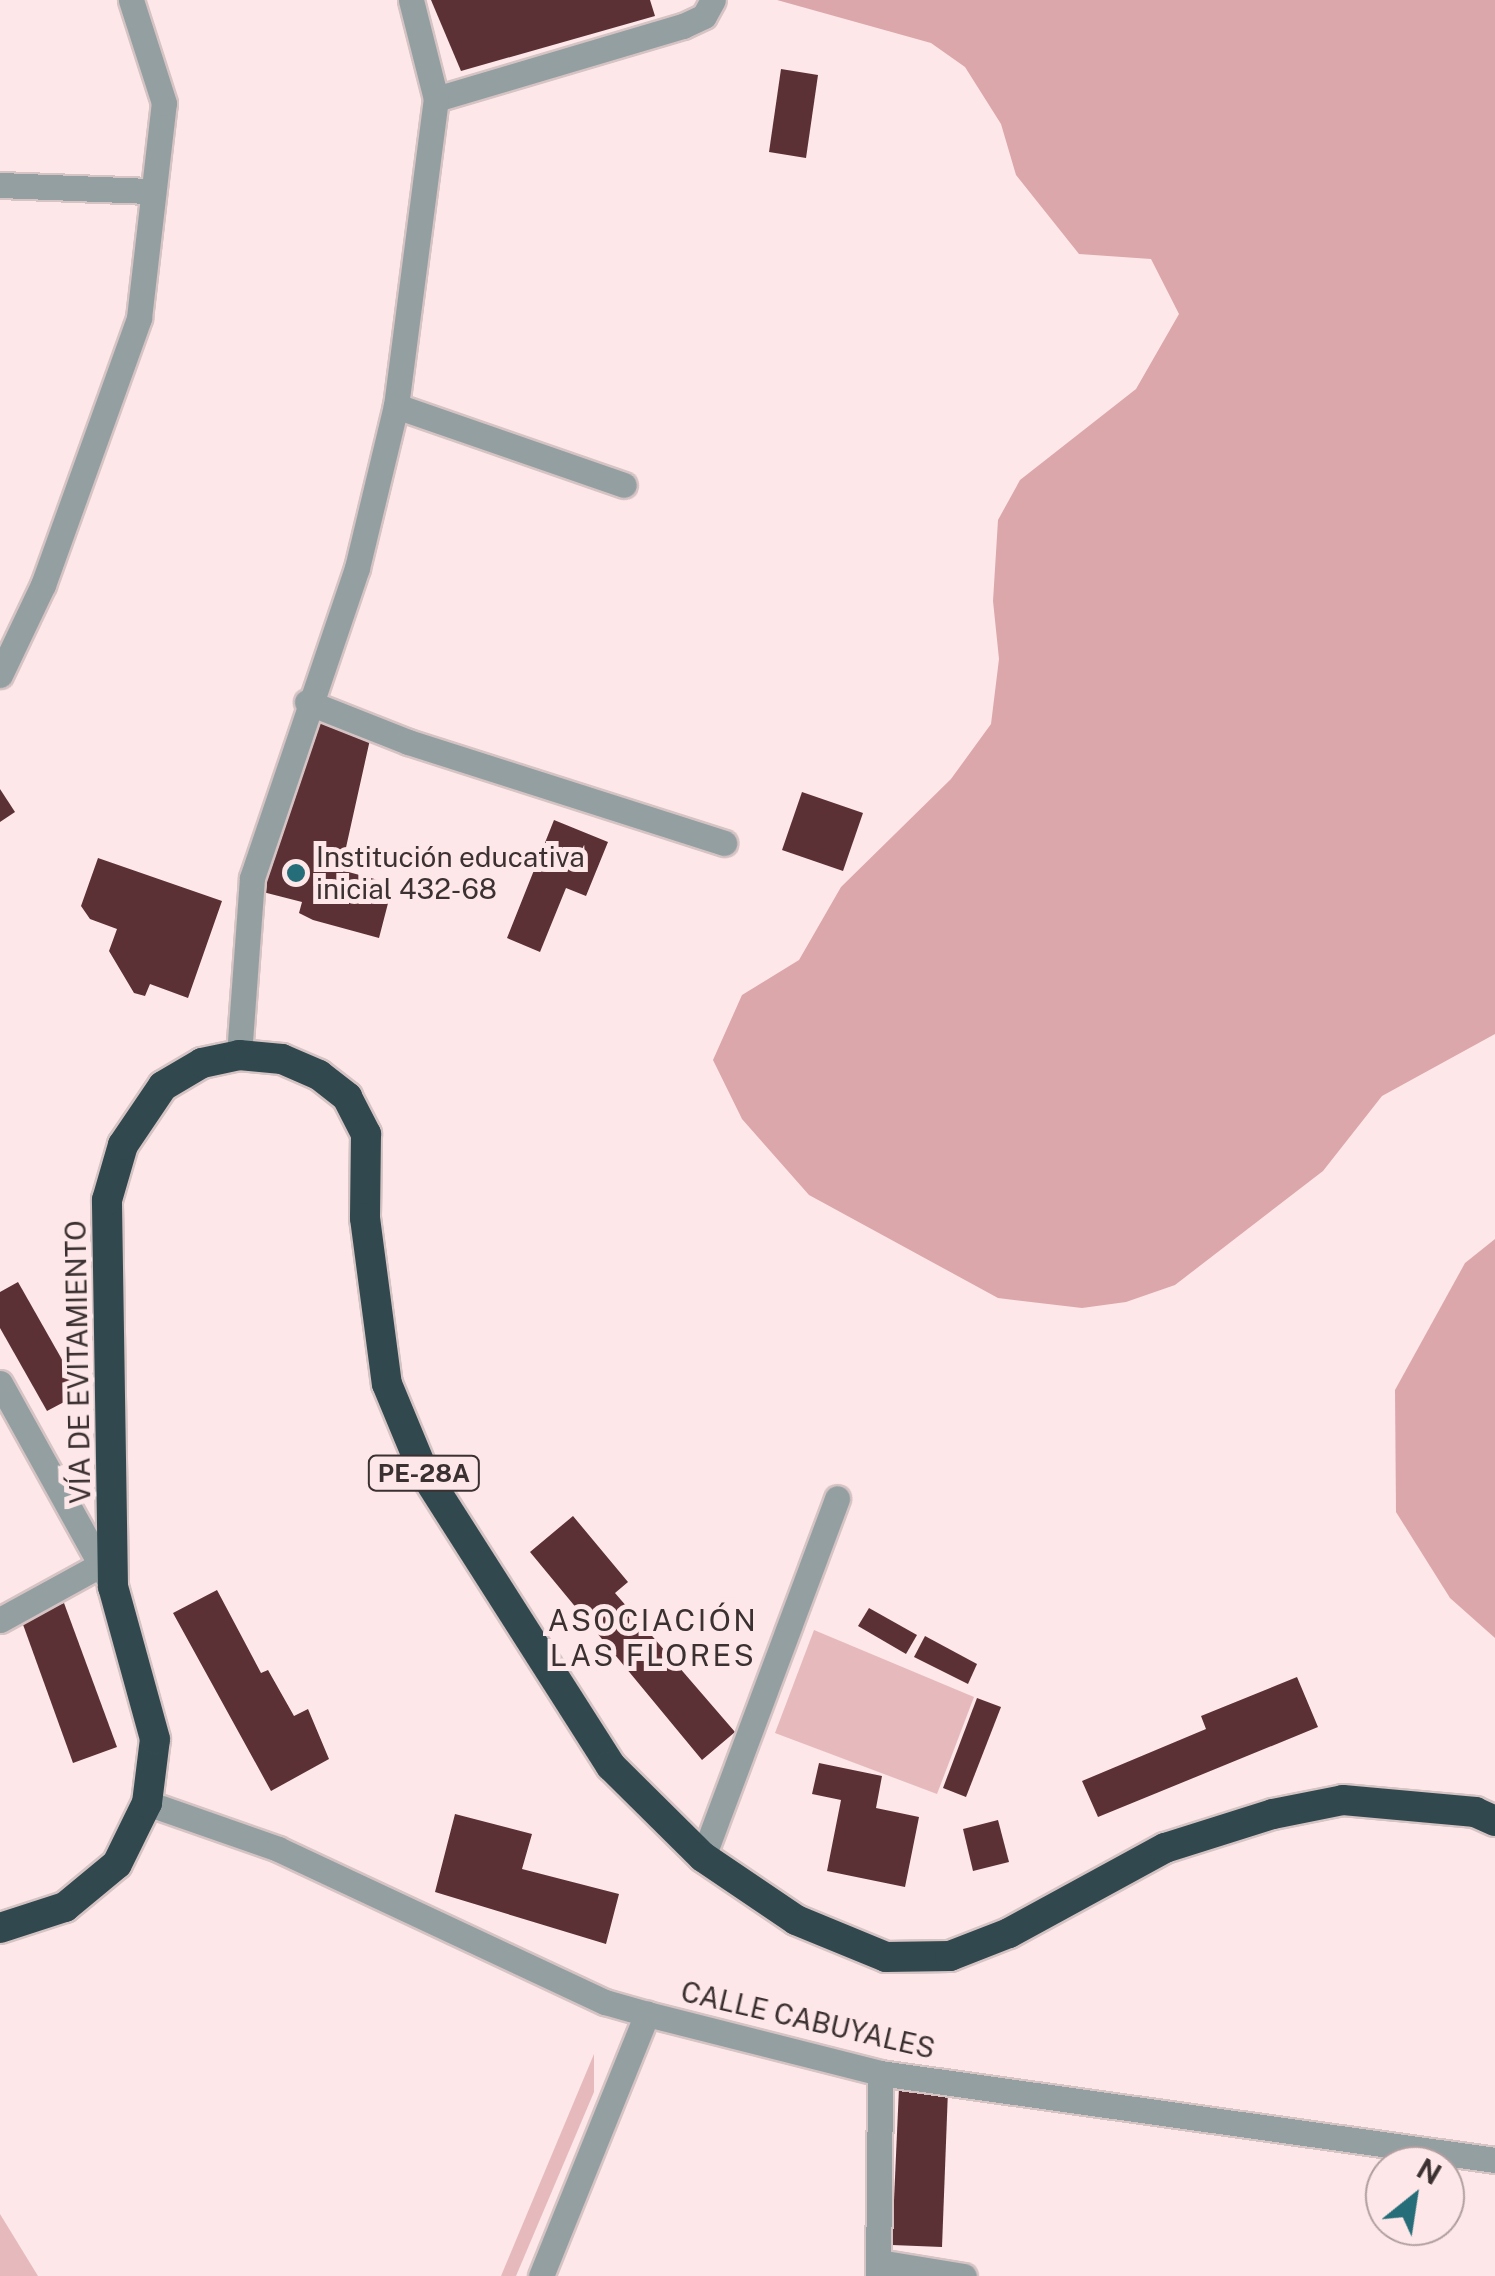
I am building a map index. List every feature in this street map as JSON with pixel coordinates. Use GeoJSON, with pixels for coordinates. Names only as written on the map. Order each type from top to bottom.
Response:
{"type":"FeatureCollection","features":[{"type":"Feature","properties":{"kind":"highway","name":"VÍA DE EVITAMIENTO"},"geometry":{"type":"LineString","coordinates":[[0,1928],[65,1908],[117,1864],[147,1803],[155,1739],[106,1576],[107,1200],[123,1145],[163,1086],[202,1063],[240,1056],[282,1059],[347,1098],[366,1134],[365,1218],[387,1384],[423,1471],[611,1766],[702,1857],[796,1920],[886,1957],[950,1956],[1009,1934],[1166,1848],[1273,1814],[1343,1800],[1474,1812],[1495,1821]]}},
{"type":"Feature","properties":{"kind":"street"},"geometry":{"type":"LineString","coordinates":[[0,674],[50,568],[140,318],[149,191],[164,103],[131,0]]}},
{"type":"Feature","properties":{"kind":"street"},"geometry":{"type":"LineString","coordinates":[[240,1056],[252,878],[307,702],[357,568],[396,406],[436,100],[412,0]]}},
{"type":"Feature","properties":{"kind":"street"},"geometry":{"type":"LineString","coordinates":[[436,100],[683,26],[704,16],[713,0]]}},
{"type":"Feature","properties":{"kind":"street"},"geometry":{"type":"LineString","coordinates":[[0,185],[149,191]]}},
{"type":"Feature","properties":{"kind":"street"},"geometry":{"type":"LineString","coordinates":[[396,406],[624,484]]}},
{"type":"Feature","properties":{"kind":"street"},"geometry":{"type":"LineString","coordinates":[[307,702],[408,742],[724,843]]}},
{"type":"Feature","properties":{"kind":"street"},"geometry":{"type":"LineString","coordinates":[[0,1382],[106,1576],[0,1620]]}},
{"type":"Feature","properties":{"kind":"street"},"geometry":{"type":"LineString","coordinates":[[702,1857],[837,1498]]}},
{"type":"Feature","properties":{"kind":"street","name":"CALLE CABUYALES"},"geometry":{"type":"LineString","coordinates":[[147,1803],[278,1850],[605,2002],[646,2014],[880,2073],[1495,2160]]}},
{"type":"Feature","properties":{"kind":"street"},"geometry":{"type":"LineString","coordinates":[[541,2276],[646,2014]]}},
{"type":"Feature","properties":{"kind":"street"},"geometry":{"type":"LineString","coordinates":[[880,2073],[879,2269],[964,2276]]}},
{"type":"Feature","properties":{"kind":"shaded area"},"geometry":{"type":"Polygon","coordinates":[[[777,0],[1495,0],[1495,1034],[1382,1096],[1323,1171],[1175,1285],[1126,1302],[1082,1308],[998,1298],[809,1195],[742,1119],[713,1060],[742,995],[799,960],[841,887],[951,779],[991,724],[999,659],[993,601],[998,520],[1020,480],[1136,389],[1179,314],[1151,259],[1079,254],[1016,175],[1001,124],[965,67],[931,43],[777,0]]]}},
{"type":"Feature","properties":{"kind":"shaded area"},"geometry":{"type":"Polygon","coordinates":[[[1495,1239],[1495,1638],[1450,1598],[1396,1512],[1395,1390],[1465,1263],[1495,1239]]]}},
{"type":"Feature","properties":{"kind":"shaded area"},"geometry":{"type":"Polygon","coordinates":[[[814,1630],[974,1697],[937,1794],[775,1733],[814,1630]]]}},
{"type":"Feature","properties":{"kind":"shaded area"},"geometry":{"type":"Polygon","coordinates":[[[594,2054],[594,2092],[516,2276],[501,2276],[594,2054]]]}},
{"type":"Feature","properties":{"kind":"shaded area"},"geometry":{"type":"Polygon","coordinates":[[[0,2214],[38,2276],[0,2276],[0,2214]]]}},
{"type":"Feature","properties":{"kind":"building"},"geometry":{"type":"Polygon","coordinates":[[[431,0],[650,0],[655,16],[461,71],[431,0]]]}},
{"type":"Feature","properties":{"kind":"building"},"geometry":{"type":"Polygon","coordinates":[[[781,69],[818,75],[806,158],[769,152],[781,69]]]}},
{"type":"Feature","properties":{"kind":"building"},"geometry":{"type":"Polygon","coordinates":[[[317,721],[371,735],[341,870],[393,884],[379,938],[313,920],[299,913],[302,902],[259,891],[317,721]]]}},
{"type":"Feature","properties":{"kind":"building"},"geometry":{"type":"Polygon","coordinates":[[[0,789],[15,812],[0,822],[0,789]]]}},
{"type":"Feature","properties":{"kind":"building"},"geometry":{"type":"Polygon","coordinates":[[[802,792],[863,813],[843,871],[782,850],[802,792]]]}},
{"type":"Feature","properties":{"kind":"building"},"geometry":{"type":"Polygon","coordinates":[[[554,820],[608,842],[586,896],[566,888],[540,952],[507,938],[554,820]]]}},
{"type":"Feature","properties":{"kind":"building"},"geometry":{"type":"Polygon","coordinates":[[[98,858],[222,901],[188,998],[150,984],[145,996],[134,993],[109,951],[117,929],[90,919],[81,906],[98,858]]]}},
{"type":"Feature","properties":{"kind":"building"},"geometry":{"type":"Polygon","coordinates":[[[18,1282],[81,1393],[47,1411],[0,1328],[0,1292],[18,1282]]]}},
{"type":"Feature","properties":{"kind":"building"},"geometry":{"type":"Polygon","coordinates":[[[573,1516],[628,1582],[615,1593],[735,1732],[702,1760],[530,1552],[573,1516]]]}},
{"type":"Feature","properties":{"kind":"building"},"geometry":{"type":"Polygon","coordinates":[[[217,1590],[261,1673],[268,1670],[294,1716],[308,1709],[329,1759],[271,1791],[173,1613],[217,1590]]]}},
{"type":"Feature","properties":{"kind":"building"},"geometry":{"type":"Polygon","coordinates":[[[64,1603],[117,1747],[73,1763],[21,1619],[64,1603]]]}},
{"type":"Feature","properties":{"kind":"building"},"geometry":{"type":"Polygon","coordinates":[[[869,1608],[917,1635],[906,1654],[858,1626],[869,1608]]]}},
{"type":"Feature","properties":{"kind":"building"},"geometry":{"type":"Polygon","coordinates":[[[925,1636],[977,1664],[968,1684],[914,1657],[925,1636]]]}},
{"type":"Feature","properties":{"kind":"building"},"geometry":{"type":"Polygon","coordinates":[[[1297,1677],[1318,1727],[1098,1817],[1082,1781],[1206,1729],[1201,1716],[1297,1677]]]}},
{"type":"Feature","properties":{"kind":"building"},"geometry":{"type":"Polygon","coordinates":[[[977,1698],[1001,1707],[966,1797],[943,1788],[977,1698]]]}},
{"type":"Feature","properties":{"kind":"building"},"geometry":{"type":"Polygon","coordinates":[[[819,1763],[882,1776],[876,1808],[919,1817],[905,1887],[827,1871],[841,1800],[812,1794],[819,1763]]]}},
{"type":"Feature","properties":{"kind":"building"},"geometry":{"type":"Polygon","coordinates":[[[455,1814],[532,1834],[522,1869],[619,1894],[606,1944],[435,1892],[455,1814]]]}},
{"type":"Feature","properties":{"kind":"building"},"geometry":{"type":"Polygon","coordinates":[[[998,1820],[1009,1862],[973,1871],[963,1829],[998,1820]]]}},
{"type":"Feature","properties":{"kind":"building"},"geometry":{"type":"Polygon","coordinates":[[[899,2088],[948,2090],[942,2247],[892,2245],[899,2088]]]}},
{"type":"Feature","properties":{"kind":"place","name":"Institución educativa inicial 432-68"},"geometry":{"type":"Point","coordinates":[296,873]}},
{"type":"Feature","properties":{"kind":"district","name":"ASOCIACIÓN LAS FLORES"},"geometry":{"type":"Point","coordinates":[653,1637]}}]}
